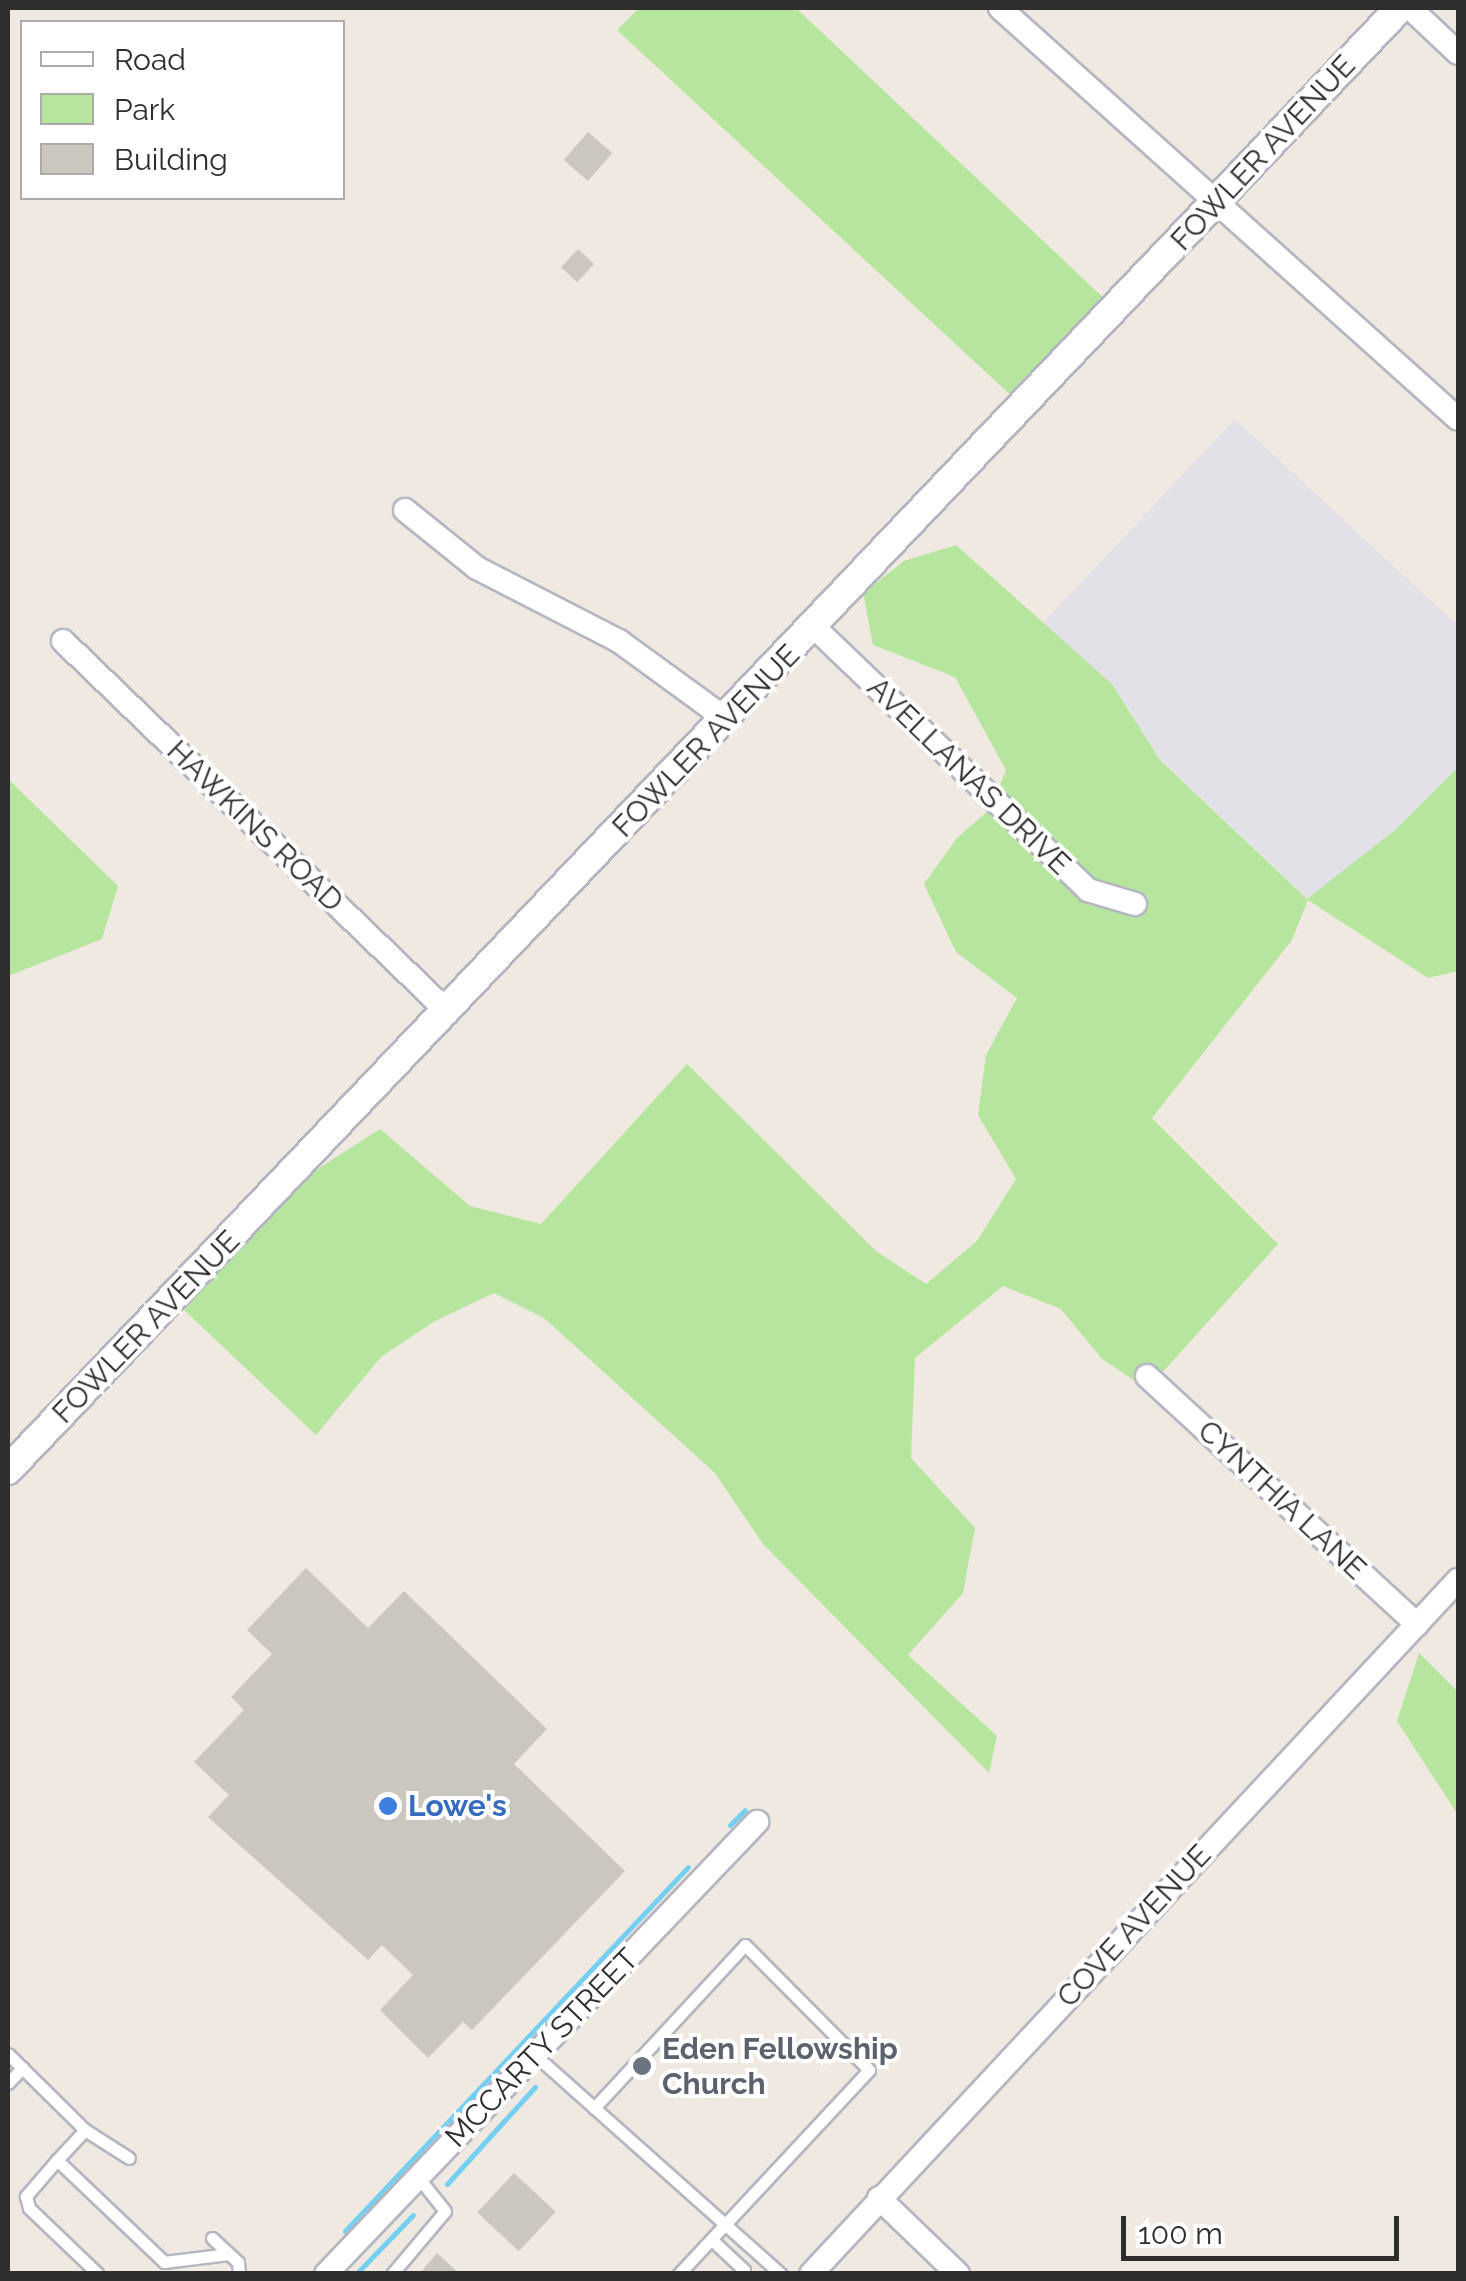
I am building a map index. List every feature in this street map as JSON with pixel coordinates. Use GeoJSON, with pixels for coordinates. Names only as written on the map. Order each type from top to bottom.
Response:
{"type":"FeatureCollection","features":[{"type":"Feature","properties":{"kind":"street"},"geometry":{"type":"LineString","coordinates":[[1000,8],[1458,419]]}},
{"type":"Feature","properties":{"kind":"street","name":"FOWLER AVENUE"},"geometry":{"type":"LineString","coordinates":[[8,1470],[1218,204],[1400,8]]}},
{"type":"Feature","properties":{"kind":"street"},"geometry":{"type":"LineString","coordinates":[[1410,8],[1458,53]]}},
{"type":"Feature","properties":{"kind":"street"},"geometry":{"type":"LineString","coordinates":[[405,510],[477,568],[619,641],[726,719]]}},
{"type":"Feature","properties":{"kind":"street","name":"AVELLANAS DRIVE"},"geometry":{"type":"LineString","coordinates":[[814,628],[1088,890],[1135,904]]}},
{"type":"Feature","properties":{"kind":"street","name":"HAWKINS ROAD"},"geometry":{"type":"LineString","coordinates":[[63,641],[448,1012]]}},
{"type":"Feature","properties":{"kind":"street","name":"CYNTHIA LANE"},"geometry":{"type":"LineString","coordinates":[[1147,1376],[1417,1624]]}},
{"type":"Feature","properties":{"kind":"street","name":"COVE AVENUE"},"geometry":{"type":"LineString","coordinates":[[811,2274],[1458,1580]]}},
{"type":"Feature","properties":{"kind":"street","name":"MCCARTY STREET"},"geometry":{"type":"LineString","coordinates":[[326,2274],[757,1822]]}},
{"type":"Feature","properties":{"kind":"street"},"geometry":{"type":"LineString","coordinates":[[878,2198],[958,2274]]}},
{"type":"Feature","properties":{"kind":"lane"},"geometry":{"type":"LineString","coordinates":[[594,2108],[745,1945],[869,2070],[680,2274]]}},
{"type":"Feature","properties":{"kind":"lane"},"geometry":{"type":"LineString","coordinates":[[8,2054],[85,2130],[128,2158]]}},
{"type":"Feature","properties":{"kind":"lane"},"geometry":{"type":"LineString","coordinates":[[534,2055],[781,2274]]}},
{"type":"Feature","properties":{"kind":"lane"},"geometry":{"type":"LineString","coordinates":[[8,2083],[22,2068]]}},
{"type":"Feature","properties":{"kind":"lane"},"geometry":{"type":"LineString","coordinates":[[85,2130],[26,2196],[30,2208],[98,2274]]}},
{"type":"Feature","properties":{"kind":"lane"},"geometry":{"type":"LineString","coordinates":[[57,2160],[164,2262],[229,2254]]}},
{"type":"Feature","properties":{"kind":"lane"},"geometry":{"type":"LineString","coordinates":[[392,2274],[445,2211],[418,2177]]}},
{"type":"Feature","properties":{"kind":"lane"},"geometry":{"type":"LineString","coordinates":[[212,2238],[229,2254],[240,2274]]}},
{"type":"Feature","properties":{"kind":"lane"},"geometry":{"type":"LineString","coordinates":[[712,2240],[744,2270],[741,2274]]}},
{"type":"Feature","properties":{"kind":"shaded area"},"geometry":{"type":"Polygon","coordinates":[[[1235,419],[1458,626],[1458,767],[1395,830],[1308,899],[1160,759],[1112,684],[1043,623],[1235,419]]]}},
{"type":"Feature","properties":{"kind":"green space"},"geometry":{"type":"Polygon","coordinates":[[[639,8],[796,8],[1109,303],[1017,401],[617,30],[639,8]]]}},
{"type":"Feature","properties":{"kind":"green space"},"geometry":{"type":"Polygon","coordinates":[[[956,545],[1112,684],[1160,760],[1307,899],[1395,830],[1458,767],[1458,971],[1428,978],[1308,900],[1292,940],[1152,1118],[1278,1244],[1161,1374],[1147,1362],[1133,1377],[1141,1385],[1102,1359],[1061,1309],[1003,1286],[915,1358],[911,1458],[975,1528],[963,1593],[908,1655],[997,1736],[989,1773],[763,1544],[715,1473],[544,1318],[494,1293],[435,1321],[381,1357],[316,1435],[180,1306],[302,1179],[380,1129],[470,1206],[541,1224],[687,1064],[876,1251],[926,1284],[977,1241],[1016,1179],[978,1115],[986,1055],[1017,998],[956,952],[924,884],[957,838],[989,810],[1081,898],[1141,915],[1148,896],[1094,881],[998,790],[1006,770],[955,677],[873,645],[863,593],[904,561],[956,545]]]}},
{"type":"Feature","properties":{"kind":"green space"},"geometry":{"type":"Polygon","coordinates":[[[8,779],[118,886],[102,939],[8,976],[8,779]]]}},
{"type":"Feature","properties":{"kind":"green space"},"geometry":{"type":"Polygon","coordinates":[[[1419,1653],[1458,1692],[1458,1815],[1397,1721],[1419,1653]]]}},
{"type":"Feature","properties":{"kind":"building"},"geometry":{"type":"Polygon","coordinates":[[[588,132],[612,153],[588,181],[564,160],[588,132]]]}},
{"type":"Feature","properties":{"kind":"building"},"geometry":{"type":"Polygon","coordinates":[[[578,249],[594,264],[577,282],[561,267],[578,249]]]}},
{"type":"Feature","properties":{"kind":"building","name":"Lowe's"},"geometry":{"type":"Polygon","coordinates":[[[306,1568],[368,1628],[404,1591],[547,1729],[514,1764],[625,1871],[472,2030],[463,2022],[428,2058],[380,2010],[413,1975],[382,1945],[368,1960],[208,1817],[229,1795],[194,1762],[244,1710],[231,1697],[272,1654],[247,1630],[306,1568]]]}},
{"type":"Feature","properties":{"kind":"building"},"geometry":{"type":"Polygon","coordinates":[[[514,2173],[556,2212],[519,2251],[477,2212],[514,2173]]]}},
{"type":"Feature","properties":{"kind":"building"},"geometry":{"type":"Polygon","coordinates":[[[437,2253],[460,2274],[419,2274],[437,2253]]]}},
{"type":"Feature","properties":{"kind":"waterway"},"geometry":{"type":"LineString","coordinates":[[730,1825],[745,1810]]}},
{"type":"Feature","properties":{"kind":"waterway"},"geometry":{"type":"LineString","coordinates":[[345,2231],[688,1867]]}},
{"type":"Feature","properties":{"kind":"waterway"},"geometry":{"type":"LineString","coordinates":[[447,2184],[535,2087]]}},
{"type":"Feature","properties":{"kind":"waterway"},"geometry":{"type":"LineString","coordinates":[[356,2274],[413,2215]]}},
{"type":"Feature","properties":{"kind":"place","name":"Lowe's"},"geometry":{"type":"Point","coordinates":[388,1806]}},
{"type":"Feature","properties":{"kind":"place","name":"Eden Fellowship Church"},"geometry":{"type":"Point","coordinates":[642,2066]}}]}
